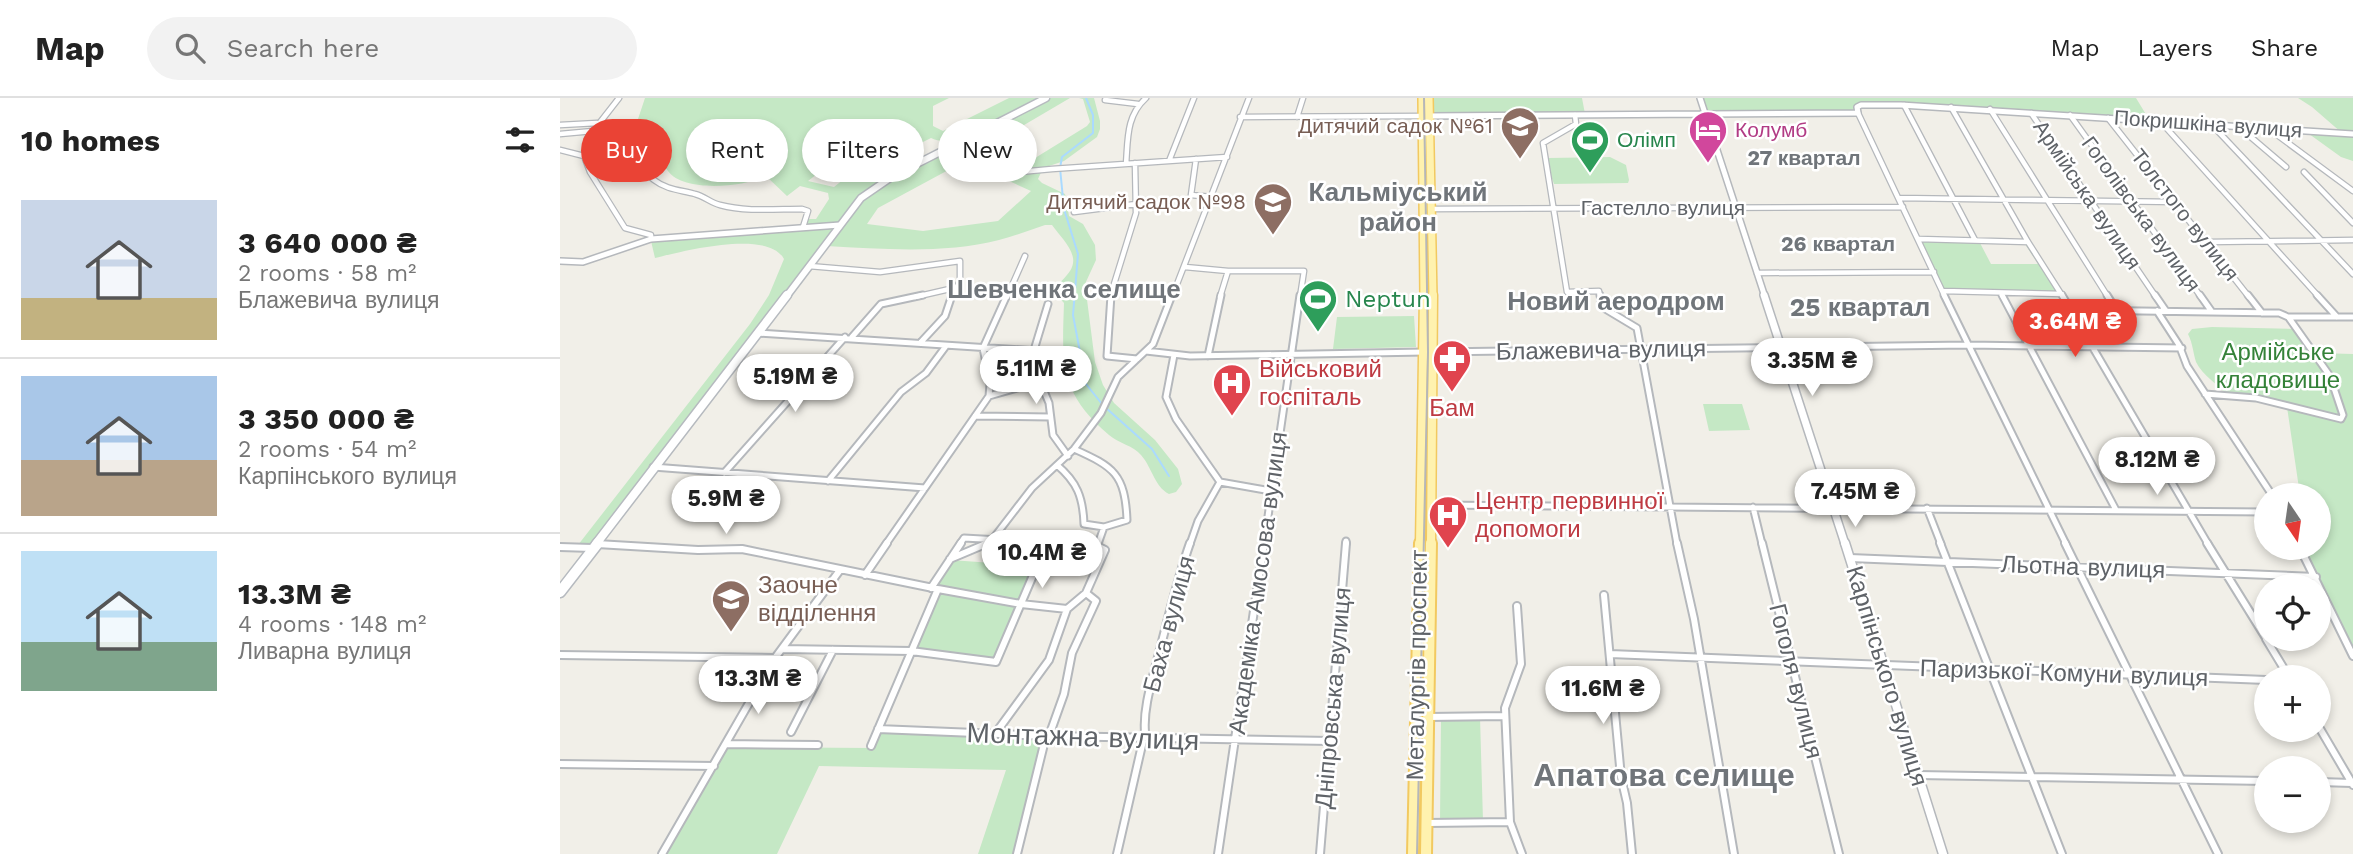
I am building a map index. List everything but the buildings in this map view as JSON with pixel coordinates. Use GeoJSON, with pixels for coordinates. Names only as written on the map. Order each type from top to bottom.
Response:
{"type":"FeatureCollection","features":[{"type":"Feature","properties":{"kind":"main road"},"geometry":{"type":"LineString","coordinates":[[1004,119],[1046,98]]}},
{"type":"Feature","properties":{"kind":"main road","name":"Металургів проспект"},"geometry":{"type":"LineString","coordinates":[[1422,98],[1426,116]]}},
{"type":"Feature","properties":{"kind":"main road","name":"Металургів проспект"},"geometry":{"type":"LineString","coordinates":[[1413,854],[1422,717],[1429,352],[1426,116],[1429,98]]}},
{"type":"Feature","properties":{"kind":"main road"},"geometry":{"type":"LineString","coordinates":[[560,592],[840,225],[871,189],[938,153]]}},
{"type":"Feature","properties":{"kind":"main road","name":"Металургів проспект"},"geometry":{"type":"LineString","coordinates":[[1422,717],[1426,854]]}},
{"type":"Feature","properties":{"kind":"main road"},"geometry":{"type":"LineString","coordinates":[[1413,823],[1427,823]]}},
{"type":"Feature","properties":{"kind":"street"},"geometry":{"type":"LineString","coordinates":[[601,119],[619,98]]}},
{"type":"Feature","properties":{"kind":"street"},"geometry":{"type":"LineString","coordinates":[[1126,164],[1128,126],[1138,104],[1146,98]]}},
{"type":"Feature","properties":{"kind":"street"},"geometry":{"type":"LineString","coordinates":[[1170,161],[1194,98]]}},
{"type":"Feature","properties":{"kind":"street"},"geometry":{"type":"LineString","coordinates":[[950,559],[992,540],[1032,488],[1074,449],[1101,413],[1114,383],[1155,341],[1249,98]]}},
{"type":"Feature","properties":{"kind":"street"},"geometry":{"type":"LineString","coordinates":[[1297,117],[1303,98]]}},
{"type":"Feature","properties":{"kind":"street","name":"Карпінського вулиця"},"geometry":{"type":"LineString","coordinates":[[1700,98],[1834,508],[1943,854]]}},
{"type":"Feature","properties":{"kind":"street"},"geometry":{"type":"LineString","coordinates":[[1105,100],[1138,104]]}},
{"type":"Feature","properties":{"kind":"street","name":"Покришкіна вулиця"},"geometry":{"type":"LineString","coordinates":[[1240,117],[1858,113],[1857,107],[1861,105],[1904,105],[2353,134]]}},
{"type":"Feature","properties":{"kind":"street"},"geometry":{"type":"LineString","coordinates":[[1904,105],[1975,240]]}},
{"type":"Feature","properties":{"kind":"street"},"geometry":{"type":"LineString","coordinates":[[1951,107],[2028,242],[2072,310],[2188,511],[2254,619]]}},
{"type":"Feature","properties":{"kind":"street"},"geometry":{"type":"LineString","coordinates":[[1990,109],[2117,311]]}},
{"type":"Feature","properties":{"kind":"street"},"geometry":{"type":"LineString","coordinates":[[1858,113],[2047,509],[2218,854]]}},
{"type":"Feature","properties":{"kind":"street","name":"Армійська вулиця"},"geometry":{"type":"LineString","coordinates":[[2031,113],[2166,311]]}},
{"type":"Feature","properties":{"kind":"street"},"geometry":{"type":"LineString","coordinates":[[1575,115],[1576,124],[1543,142],[1556,208],[1567,292],[1599,291],[1602,307],[1637,328],[1687,597],[1694,619],[1734,854]]}},
{"type":"Feature","properties":{"kind":"street","name":"Гоголівська вулиця"},"geometry":{"type":"LineString","coordinates":[[2070,115],[2212,312]]}},
{"type":"Feature","properties":{"kind":"street","name":"Толстого вулиця"},"geometry":{"type":"LineString","coordinates":[[2108,118],[2262,313]]}},
{"type":"Feature","properties":{"kind":"street"},"geometry":{"type":"LineString","coordinates":[[2160,121],[2337,317]]}},
{"type":"Feature","properties":{"kind":"street"},"geometry":{"type":"LineString","coordinates":[[560,125],[581,124]]}},
{"type":"Feature","properties":{"kind":"street"},"geometry":{"type":"LineString","coordinates":[[2211,125],[2353,274]]}},
{"type":"Feature","properties":{"kind":"street"},"geometry":{"type":"LineString","coordinates":[[2239,127],[2286,167]]}},
{"type":"Feature","properties":{"kind":"street"},"geometry":{"type":"LineString","coordinates":[[2269,129],[2353,191]]}},
{"type":"Feature","properties":{"kind":"street"},"geometry":{"type":"LineString","coordinates":[[560,134],[581,132]]}},
{"type":"Feature","properties":{"kind":"street"},"geometry":{"type":"LineString","coordinates":[[560,150],[581,155]]}},
{"type":"Feature","properties":{"kind":"street"},"geometry":{"type":"LineString","coordinates":[[1037,171],[1227,156]]}},
{"type":"Feature","properties":{"kind":"street"},"geometry":{"type":"LineString","coordinates":[[1196,159],[1191,195],[1212,197]]}},
{"type":"Feature","properties":{"kind":"street"},"geometry":{"type":"LineString","coordinates":[[1135,163],[1136,204],[1124,256],[1110,296],[1107,356],[1138,359]]}},
{"type":"Feature","properties":{"kind":"street"},"geometry":{"type":"LineString","coordinates":[[2323,170],[2304,172],[2353,223]]}},
{"type":"Feature","properties":{"kind":"street"},"geometry":{"type":"LineString","coordinates":[[594,182],[605,193],[625,228],[651,235],[651,239]]}},
{"type":"Feature","properties":{"kind":"street"},"geometry":{"type":"LineString","coordinates":[[658,182],[675,191],[696,194],[720,205],[754,209],[802,209],[808,211],[803,227]]}},
{"type":"Feature","properties":{"kind":"street"},"geometry":{"type":"LineString","coordinates":[[1899,198],[2176,202]]}},
{"type":"Feature","properties":{"kind":"street"},"geometry":{"type":"LineString","coordinates":[[1074,212],[1136,204]]}},
{"type":"Feature","properties":{"kind":"street","name":"Гастелло вулиця"},"geometry":{"type":"LineString","coordinates":[[1428,209],[1903,207]]}},
{"type":"Feature","properties":{"kind":"street"},"geometry":{"type":"LineString","coordinates":[[560,261],[583,262],[651,239],[840,225]]}},
{"type":"Feature","properties":{"kind":"street"},"geometry":{"type":"LineString","coordinates":[[1919,239],[2028,242]]}},
{"type":"Feature","properties":{"kind":"street"},"geometry":{"type":"LineString","coordinates":[[2208,242],[2353,240]]}},
{"type":"Feature","properties":{"kind":"street"},"geometry":{"type":"LineString","coordinates":[[865,575],[989,396],[991,383],[982,357],[983,348],[1025,256]]}},
{"type":"Feature","properties":{"kind":"street"},"geometry":{"type":"LineString","coordinates":[[809,266],[880,272],[961,261],[960,281],[954,288],[945,316],[921,342]]}},
{"type":"Feature","properties":{"kind":"street"},"geometry":{"type":"LineString","coordinates":[[1185,267],[1228,271],[1216,311],[1208,356]]}},
{"type":"Feature","properties":{"kind":"street","name":"Академіка Амосова вулиця"},"geometry":{"type":"LineString","coordinates":[[1218,854],[1304,271],[1228,271]]}},
{"type":"Feature","properties":{"kind":"street"},"geometry":{"type":"LineString","coordinates":[[1757,273],[1934,272]]}},
{"type":"Feature","properties":{"kind":"street"},"geometry":{"type":"LineString","coordinates":[[724,473],[881,304],[954,288]]}},
{"type":"Feature","properties":{"kind":"street"},"geometry":{"type":"LineString","coordinates":[[1943,291],[2062,295]]}},
{"type":"Feature","properties":{"kind":"street"},"geometry":{"type":"LineString","coordinates":[[2001,293],[2116,510]]}},
{"type":"Feature","properties":{"kind":"street"},"geometry":{"type":"LineString","coordinates":[[1048,304],[1031,360],[1049,403],[1052,435],[1068,456]]}},
{"type":"Feature","properties":{"kind":"street"},"geometry":{"type":"LineString","coordinates":[[2072,310],[2279,313],[2288,317],[2353,317]]}},
{"type":"Feature","properties":{"kind":"street"},"geometry":{"type":"LineString","coordinates":[[2157,311],[2187,357],[2187,366],[2264,483]]}},
{"type":"Feature","properties":{"kind":"street"},"geometry":{"type":"LineString","coordinates":[[2205,394],[2256,398],[2341,419],[2343,415],[2330,376],[2288,317]]}},
{"type":"Feature","properties":{"kind":"street"},"geometry":{"type":"LineString","coordinates":[[757,333],[1053,352]]}},
{"type":"Feature","properties":{"kind":"street","name":"Блажевича вулиця"},"geometry":{"type":"LineString","coordinates":[[1146,351],[1208,356],[1968,345],[2182,348]]}},
{"type":"Feature","properties":{"kind":"street"},"geometry":{"type":"LineString","coordinates":[[828,481],[901,392],[926,373],[946,346]]}},
{"type":"Feature","properties":{"kind":"street"},"geometry":{"type":"LineString","coordinates":[[1174,355],[1166,397],[1176,419],[1197,445],[1220,482],[1225,481],[1262,492],[1271,491]]}},
{"type":"Feature","properties":{"kind":"street"},"geometry":{"type":"LineString","coordinates":[[989,396],[1038,382]]}},
{"type":"Feature","properties":{"kind":"street"},"geometry":{"type":"LineString","coordinates":[[975,416],[1050,417]]}},
{"type":"Feature","properties":{"kind":"street"},"geometry":{"type":"LineString","coordinates":[[1057,465],[1078,484],[1084,503],[1084,524],[1104,527],[1127,520],[1124,482],[1113,468],[1074,449]]}},
{"type":"Feature","properties":{"kind":"street"},"geometry":{"type":"LineString","coordinates":[[653,467],[925,488]]}},
{"type":"Feature","properties":{"kind":"street","name":"Баха вулиця"},"geometry":{"type":"LineString","coordinates":[[1117,854],[1143,738],[1154,672],[1178,578],[1198,521],[1220,482]]}},
{"type":"Feature","properties":{"kind":"street"},"geometry":{"type":"LineString","coordinates":[[1426,505],[2254,512]]}},
{"type":"Feature","properties":{"kind":"street","name":"Гоголя вулиця"},"geometry":{"type":"LineString","coordinates":[[1753,508],[1839,854]]}},
{"type":"Feature","properties":{"kind":"street"},"geometry":{"type":"LineString","coordinates":[[1927,508],[2062,854]]}},
{"type":"Feature","properties":{"kind":"street"},"geometry":{"type":"LineString","coordinates":[[1097,546],[1104,527]]}},
{"type":"Feature","properties":{"kind":"street"},"geometry":{"type":"LineString","coordinates":[[871,746],[934,589],[964,538],[1097,546],[1105,550],[1086,593],[1067,609],[1049,660],[995,734]]}},
{"type":"Feature","properties":{"kind":"street","name":"Дніпровська вулиця"},"geometry":{"type":"LineString","coordinates":[[1320,854],[1346,541]]}},
{"type":"Feature","properties":{"kind":"street"},"geometry":{"type":"LineString","coordinates":[[782,649],[911,651],[996,662],[1046,545]]}},
{"type":"Feature","properties":{"kind":"street"},"geometry":{"type":"LineString","coordinates":[[560,547],[743,549],[934,589],[1067,609]]}},
{"type":"Feature","properties":{"kind":"street","name":"Льотна вулиця"},"geometry":{"type":"LineString","coordinates":[[1850,558],[2254,574]]}},
{"type":"Feature","properties":{"kind":"street"},"geometry":{"type":"LineString","coordinates":[[662,854],[775,657],[840,570]]}},
{"type":"Feature","properties":{"kind":"street"},"geometry":{"type":"LineString","coordinates":[[1017,854],[1048,736],[1064,694],[1072,653],[1096,601],[1086,593]]}},
{"type":"Feature","properties":{"kind":"street"},"geometry":{"type":"LineString","coordinates":[[1604,595],[1621,777],[1627,803],[1632,854]]}},
{"type":"Feature","properties":{"kind":"street"},"geometry":{"type":"LineString","coordinates":[[1517,606],[1521,664],[1505,708],[1505,716],[1510,822],[1522,854]]}},
{"type":"Feature","properties":{"kind":"street"},"geometry":{"type":"LineString","coordinates":[[2331,609],[2353,656]]}},
{"type":"Feature","properties":{"kind":"street"},"geometry":{"type":"LineString","coordinates":[[791,732],[833,650]]}},
{"type":"Feature","properties":{"kind":"street","name":"Паризької Комуни вулиця"},"geometry":{"type":"LineString","coordinates":[[1610,654],[2254,680]]}},
{"type":"Feature","properties":{"kind":"street"},"geometry":{"type":"LineString","coordinates":[[560,655],[775,657]]}},
{"type":"Feature","properties":{"kind":"street"},"geometry":{"type":"LineString","coordinates":[[1422,717],[1505,716]]}},
{"type":"Feature","properties":{"kind":"street","name":"Монтажна вулиця"},"geometry":{"type":"LineString","coordinates":[[878,729],[1048,736],[1331,741]]}},
{"type":"Feature","properties":{"kind":"street"},"geometry":{"type":"LineString","coordinates":[[2328,742],[2352,784]]}},
{"type":"Feature","properties":{"kind":"street"},"geometry":{"type":"LineString","coordinates":[[726,744],[818,745]]}},
{"type":"Feature","properties":{"kind":"street"},"geometry":{"type":"LineString","coordinates":[[560,764],[714,766]]}},
{"type":"Feature","properties":{"kind":"street"},"geometry":{"type":"LineString","coordinates":[[1918,775],[2254,781]]}},
{"type":"Feature","properties":{"kind":"street"},"geometry":{"type":"LineString","coordinates":[[2331,783],[2352,784]]}},
{"type":"Feature","properties":{"kind":"street"},"geometry":{"type":"LineString","coordinates":[[1427,823],[1510,822]]}},
{"type":"Feature","properties":{"kind":"green space"},"geometry":{"type":"Polygon","coordinates":[[[645,98],[949,98],[933,106],[933,126],[938,128],[938,140],[931,138],[924,142],[924,119],[802,119],[802,182],[834,187],[840,182],[881,182],[839,224],[805,226],[807,219],[816,219],[829,199],[828,193],[800,186],[787,196],[772,182],[788,182],[788,119],[686,119],[686,182],[748,182],[715,186],[687,183],[672,174],[672,119],[638,119],[645,98]]]}},
{"type":"Feature","properties":{"kind":"green space"},"geometry":{"type":"Polygon","coordinates":[[[1009,98],[1044,98],[1006,119],[967,119],[1009,98]]]}},
{"type":"Feature","properties":{"kind":"green space"},"geometry":{"type":"Polygon","coordinates":[[[1047,98],[1070,98],[1034,119],[1007,119],[1047,98]]]}},
{"type":"Feature","properties":{"kind":"green space"},"geometry":{"type":"Polygon","coordinates":[[[1079,98],[1094,98],[1100,121],[1097,137],[1064,161],[1043,168],[1038,179],[1065,194],[1069,216],[1083,224],[1095,245],[1096,260],[1085,284],[1095,362],[1103,385],[1114,403],[1155,440],[1178,469],[1182,484],[1176,492],[1169,494],[1164,491],[1141,455],[1109,435],[1081,405],[1072,390],[1064,360],[1064,303],[1055,292],[1071,270],[1073,258],[1052,225],[999,240],[957,247],[913,249],[827,246],[849,213],[872,190],[887,182],[924,182],[924,163],[938,155],[938,176],[878,208],[867,224],[923,231],[998,221],[1031,191],[1011,182],[1037,182],[1037,157],[1087,126],[1090,122],[1083,99],[1079,98]]]}},
{"type":"Feature","properties":{"kind":"green space"},"geometry":{"type":"Polygon","coordinates":[[[1431,98],[1582,98],[1585,114],[1431,115],[1431,98]]]}},
{"type":"Feature","properties":{"kind":"green space"},"geometry":{"type":"Polygon","coordinates":[[[1700,98],[2136,98],[2150,121],[1855,104],[1858,113],[1704,114],[1700,98]]]}},
{"type":"Feature","properties":{"kind":"green space"},"geometry":{"type":"Polygon","coordinates":[[[2298,98],[2353,98],[2353,161],[2341,157],[2305,131],[2342,133],[2298,98]]]}},
{"type":"Feature","properties":{"kind":"green space","name":"Олімп"},"geometry":{"type":"Polygon","coordinates":[[[1610,157],[1626,165],[1628,183],[1554,184],[1549,170],[1549,158],[1610,157]]]}},
{"type":"Feature","properties":{"kind":"green space"},"geometry":{"type":"Polygon","coordinates":[[[838,226],[592,545],[578,545],[750,324],[769,295],[784,259],[775,250],[761,245],[744,244],[704,247],[655,258],[651,241],[838,226]]]}},
{"type":"Feature","properties":{"kind":"green space"},"geometry":{"type":"Polygon","coordinates":[[[1920,240],[2027,242],[2060,294],[1944,291],[1920,240]],[[1980,243],[1991,264],[2038,264],[2025,244],[1980,243]]]}},
{"type":"Feature","properties":{"kind":"green space"},"geometry":{"type":"Polygon","coordinates":[[[1414,316],[1416,347],[1333,349],[1337,317],[1414,316]]]}},
{"type":"Feature","properties":{"kind":"green space","name":"Армійське кладовище"},"geometry":{"type":"Polygon","coordinates":[[[2192,329],[2299,329],[2316,353],[2353,354],[2353,656],[2331,611],[2331,574],[2313,574],[2306,560],[2331,560],[2331,483],[2298,483],[2287,407],[2256,398],[2229,397],[2196,362],[2188,334],[2192,329]]]}},
{"type":"Feature","properties":{"kind":"green space"},"geometry":{"type":"Polygon","coordinates":[[[1703,404],[1742,404],[1750,430],[1709,431],[1703,404]]]}},
{"type":"Feature","properties":{"kind":"green space"},"geometry":{"type":"Polygon","coordinates":[[[950,560],[1036,566],[1020,603],[933,587],[950,560]]]}},
{"type":"Feature","properties":{"kind":"green space"},"geometry":{"type":"Polygon","coordinates":[[[939,591],[1020,605],[995,660],[913,650],[939,591]]]}},
{"type":"Feature","properties":{"kind":"green space"},"geometry":{"type":"Polygon","coordinates":[[[1441,717],[1480,717],[1483,821],[1440,822],[1441,717]]]}},
{"type":"Feature","properties":{"kind":"green space"},"geometry":{"type":"Polygon","coordinates":[[[880,731],[1043,739],[1013,854],[978,854],[1006,770],[819,766],[777,854],[665,854],[728,747],[872,748],[880,731]]]}},
{"type":"Feature","properties":{"kind":"waterway"},"geometry":{"type":"LineString","coordinates":[[1086,98],[1093,115],[1093,133],[1062,157],[1060,168],[1064,209],[1078,254],[1073,315],[1086,384],[1102,404]]}},
{"type":"Feature","properties":{"kind":"waterway"},"geometry":{"type":"LineString","coordinates":[[1106,408],[1152,449],[1169,476]]}},
{"type":"Feature","properties":{"kind":"tram line"},"geometry":{"type":"LineString","coordinates":[[1417,854],[1428,352],[1424,98]]}},
{"type":"Feature","properties":{"kind":"place","name":"Дитячий садок №61"},"geometry":{"type":"Point","coordinates":[1520,160]}},
{"type":"Feature","properties":{"kind":"place","name":"Колумб"},"geometry":{"type":"Point","coordinates":[1708,164]}},
{"type":"Feature","properties":{"kind":"place","name":"Олімп"},"geometry":{"type":"Point","coordinates":[1590,174]}},
{"type":"Feature","properties":{"kind":"place","name":"Дитячий садок №98"},"geometry":{"type":"Point","coordinates":[1273,236]}},
{"type":"Feature","properties":{"kind":"place","name":"Neptun"},"geometry":{"type":"Point","coordinates":[1318,333]}},
{"type":"Feature","properties":{"kind":"place","name":"Бам"},"geometry":{"type":"Point","coordinates":[1452,393]}},
{"type":"Feature","properties":{"kind":"place","name":"Військовий госпіталь"},"geometry":{"type":"Point","coordinates":[1232,417]}},
{"type":"Feature","properties":{"kind":"place","name":"Центр первинної допомоги"},"geometry":{"type":"Point","coordinates":[1448,549]}},
{"type":"Feature","properties":{"kind":"place","name":"Заочне відділення"},"geometry":{"type":"Point","coordinates":[731,633]}},
{"type":"Feature","properties":{"kind":"district","name":"27 квартал"},"geometry":{"type":"Point","coordinates":[1804,158]}},
{"type":"Feature","properties":{"kind":"district","name":"Кальміуський район"},"geometry":{"type":"Point","coordinates":[1398,207]}},
{"type":"Feature","properties":{"kind":"district","name":"26 квартал"},"geometry":{"type":"Point","coordinates":[1838,244]}},
{"type":"Feature","properties":{"kind":"district","name":"Шевченка селище"},"geometry":{"type":"Point","coordinates":[1064,289]}},
{"type":"Feature","properties":{"kind":"district","name":"Новий аеродром"},"geometry":{"type":"Point","coordinates":[1616,301]}},
{"type":"Feature","properties":{"kind":"district","name":"25 квартал"},"geometry":{"type":"Point","coordinates":[1860,307]}},
{"type":"Feature","properties":{"kind":"district","name":"Апатова селище"},"geometry":{"type":"Point","coordinates":[1664,775]}}]}
